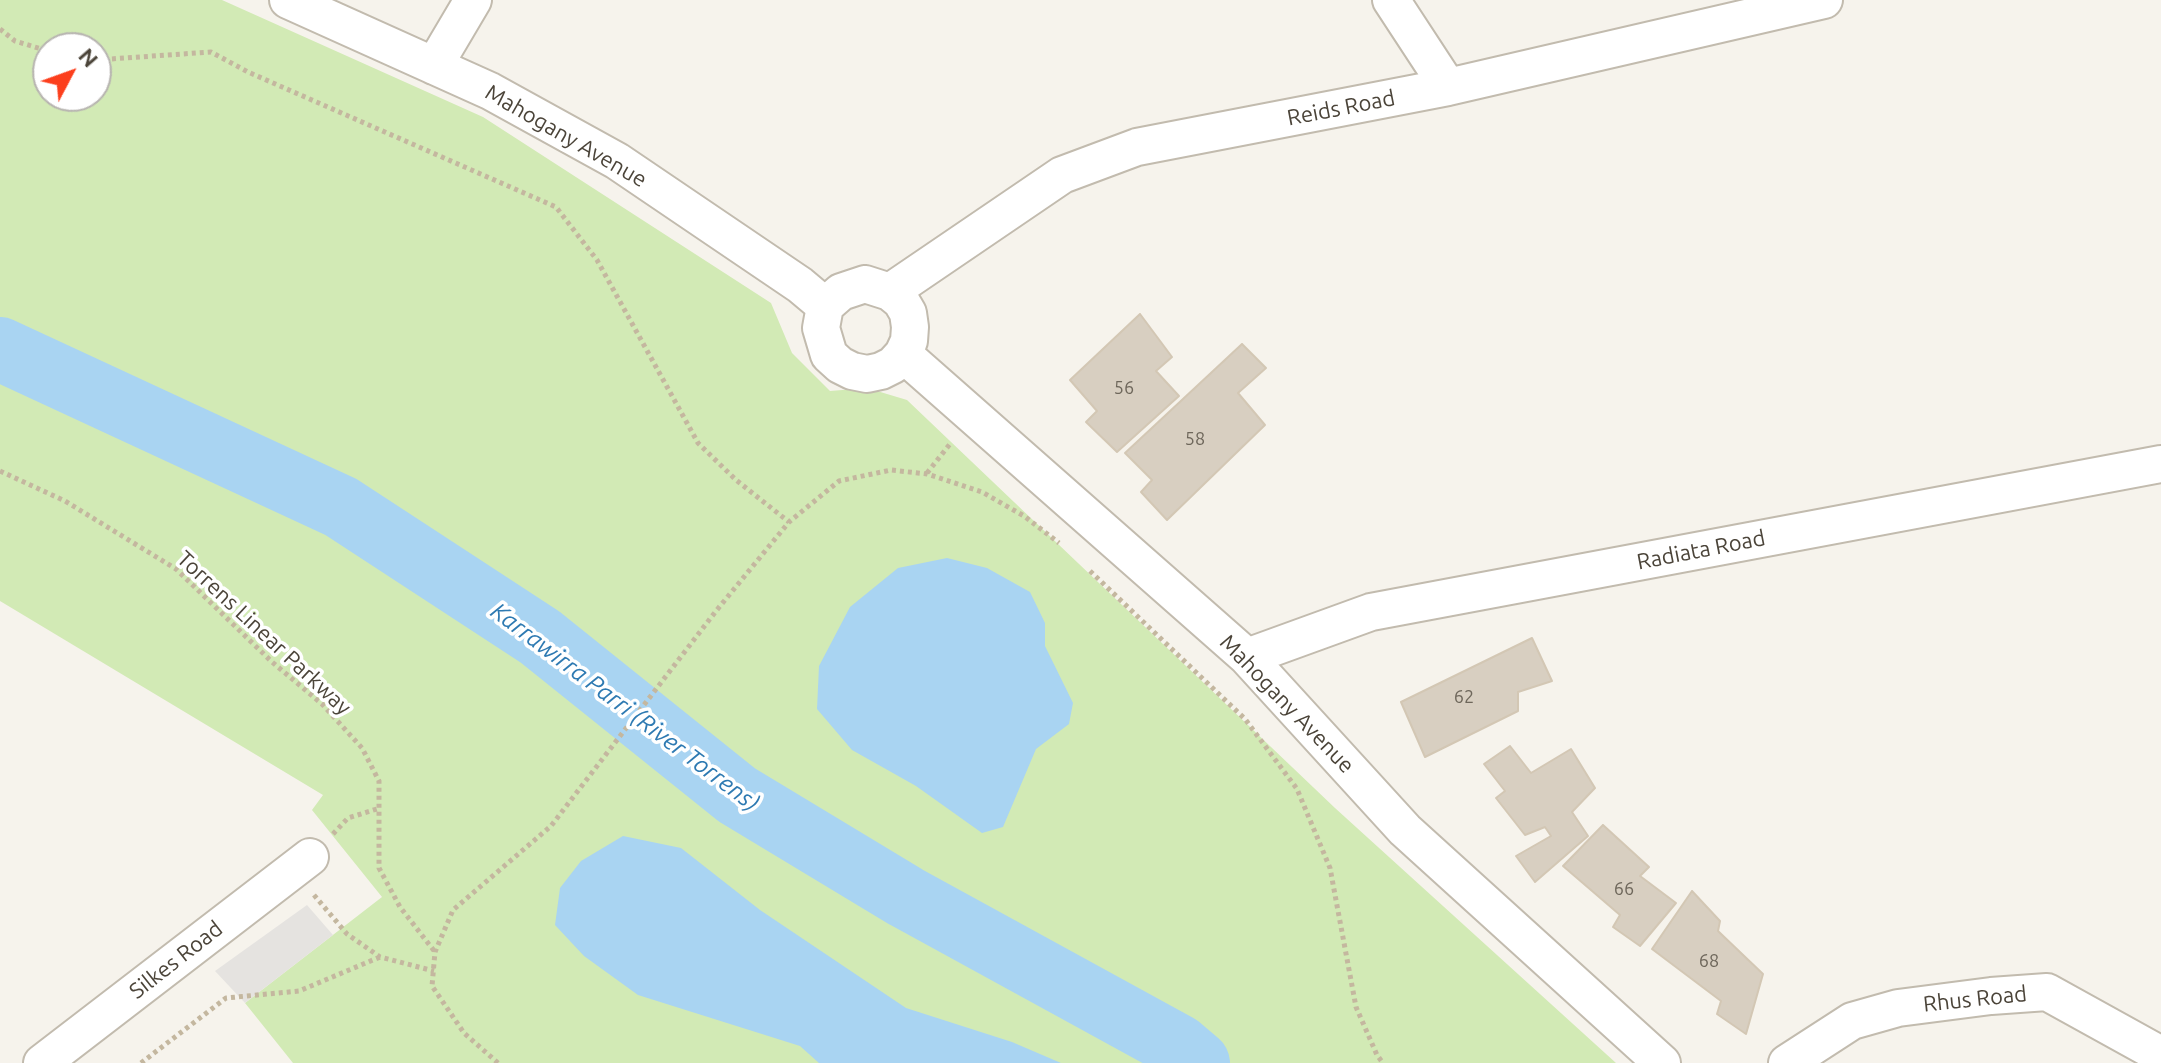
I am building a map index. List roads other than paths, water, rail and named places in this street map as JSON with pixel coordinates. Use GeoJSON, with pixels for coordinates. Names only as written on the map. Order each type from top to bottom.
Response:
{"type":"FeatureCollection","features":[{"type":"Feature","properties":{"kind":"street","name":"Mahogany Avenue"},"geometry":{"type":"LineString","coordinates":[[288,0],[490,91],[617,161],[800,285],[825,306]]}},
{"type":"Feature","properties":{"kind":"street"},"geometry":{"type":"LineString","coordinates":[[434,66],[473,0]]}},
{"type":"Feature","properties":{"kind":"street"},"geometry":{"type":"LineString","coordinates":[[1391,0],[1448,87]]}},
{"type":"Feature","properties":{"kind":"street","name":"Reids Road"},"geometry":{"type":"LineString","coordinates":[[890,292],[1062,175],[1137,147],[1448,87],[1824,0]]}},
{"type":"Feature","properties":{"kind":"street"},"geometry":{"type":"LineString","coordinates":[[865,284],[890,292],[901,301],[908,313],[909,341],[903,354],[893,365],[867,374],[840,365],[829,355],[824,342],[821,328],[825,306],[852,287],[865,284]]}},
{"type":"Feature","properties":{"kind":"street","name":"Mahogany Avenue"},"geometry":{"type":"LineString","coordinates":[[903,354],[1247,657],[1405,830],[1662,1063]]}},
{"type":"Feature","properties":{"kind":"street","name":"Radiata Road"},"geometry":{"type":"LineString","coordinates":[[1247,657],[1371,612],[2161,464]]}},
{"type":"Feature","properties":{"kind":"street","name":"Silkes Road"},"geometry":{"type":"LineString","coordinates":[[42,1063],[301,864]]}},
{"type":"Feature","properties":{"kind":"street","name":"Rhus Road"},"geometry":{"type":"LineString","coordinates":[[1787,1063],[1852,1021],[1898,1008],[2047,992],[2161,1055]]}},
{"type":"Feature","properties":{"kind":"water"},"geometry":{"type":"Polygon","coordinates":[[[947,558],[987,568],[1030,592],[1045,623],[1045,646],[1073,703],[1069,724],[1036,749],[1003,827],[982,833],[916,786],[852,750],[817,709],[819,666],[850,607],[898,568],[947,558]]]}},
{"type":"Feature","properties":{"kind":"water"},"geometry":{"type":"Polygon","coordinates":[[[623,836],[681,848],[760,910],[906,1008],[1012,1042],[1061,1063],[819,1063],[800,1046],[638,995],[584,956],[555,925],[560,888],[581,861],[623,836]]]}},
{"type":"Feature","properties":{"kind":"waterway","name":"Karrawirra Parri (River Torrens)"},"geometry":{"type":"LineString","coordinates":[[0,349],[341,507],[540,637],[737,795],[906,897],[1178,1046],[1198,1063]]}}]}
